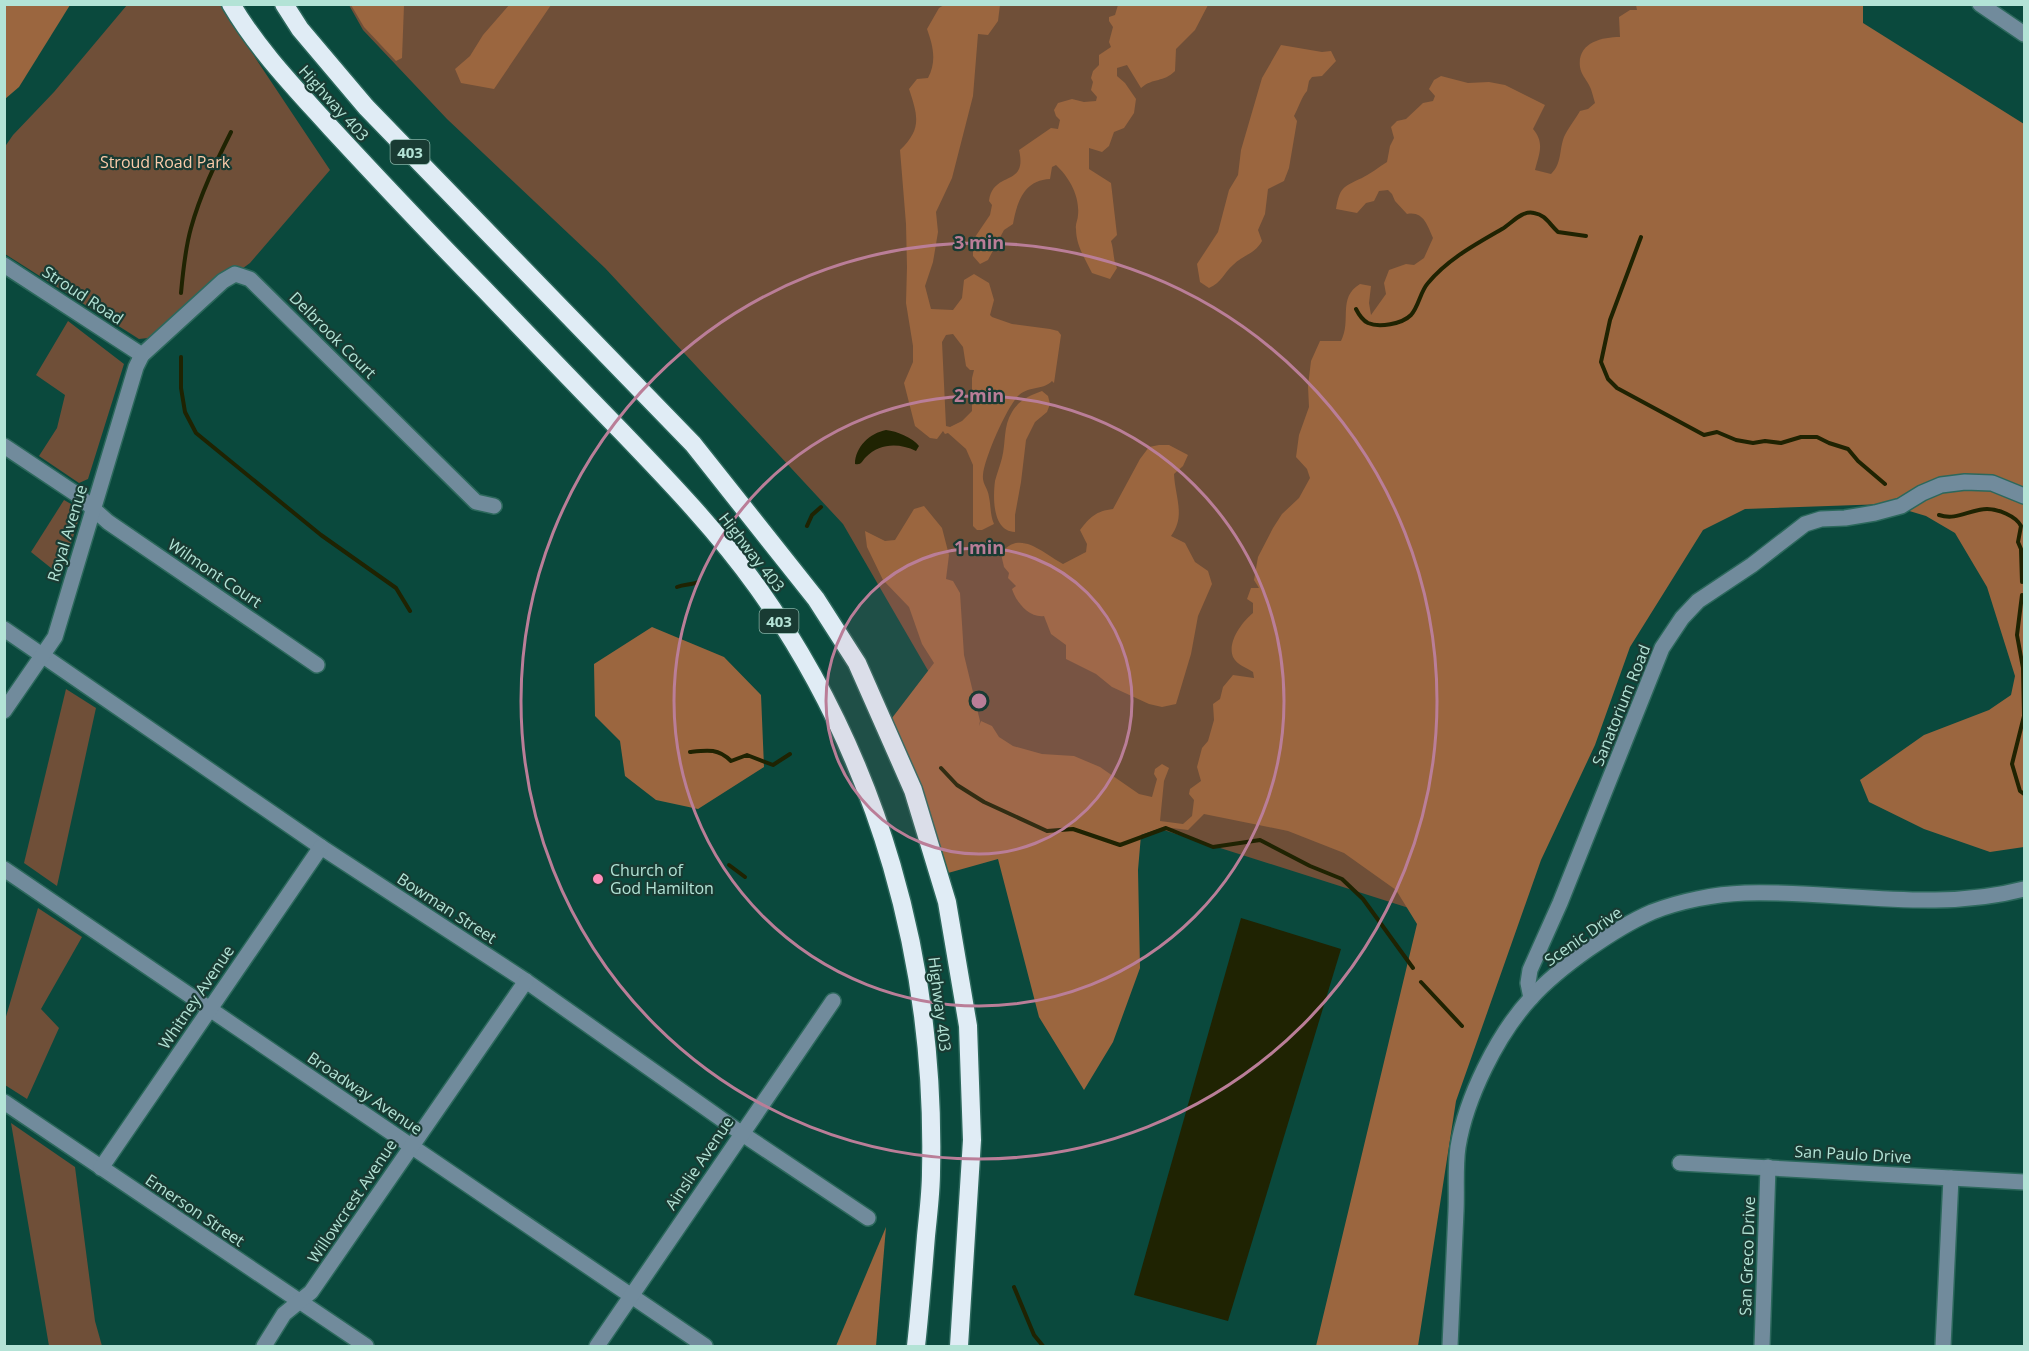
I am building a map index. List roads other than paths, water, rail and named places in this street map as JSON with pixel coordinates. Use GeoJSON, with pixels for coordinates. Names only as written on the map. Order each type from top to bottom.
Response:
{"type":"FeatureCollection","features":[{"type":"Feature","properties":{"kind":"highway","name":"Highway 403"},"geometry":{"type":"LineString","coordinates":[[231,4],[271,63],[375,176],[686,499],[757,586],[825,698],[853,754],[875,809],[908,924],[917,967],[926,1040],[932,1174],[916,1347]]}},
{"type":"Feature","properties":{"kind":"highway","name":"Highway 403"},"geometry":{"type":"LineString","coordinates":[[284,4],[300,29],[366,107],[693,444],[816,599],[856,663],[916,801],[947,902],[968,1026],[972,1140],[959,1347]]}},
{"type":"Feature","properties":{"kind":"street"},"geometry":{"type":"LineString","coordinates":[[1980,4],[2025,34]]}},
{"type":"Feature","properties":{"kind":"street","name":"Stroud Road"},"geometry":{"type":"LineString","coordinates":[[4,265],[142,355]]}},
{"type":"Feature","properties":{"kind":"street","name":"Delbrook Court"},"geometry":{"type":"LineString","coordinates":[[142,355],[223,280],[235,274],[250,279],[476,502],[494,506]]}},
{"type":"Feature","properties":{"kind":"street","name":"Royal Avenue"},"geometry":{"type":"LineString","coordinates":[[4,711],[55,637],[136,366],[142,355]]}},
{"type":"Feature","properties":{"kind":"street","name":"Wilmont Court"},"geometry":{"type":"LineString","coordinates":[[4,446],[79,496],[108,522],[318,665]]}},
{"type":"Feature","properties":{"kind":"street","name":"Sanatorium Road"},"geometry":{"type":"LineString","coordinates":[[1531,998],[1528,983],[1530,970],[1564,893],[1662,648],[1682,618],[1698,601],[1752,565],[1805,524],[1821,519],[1875,513],[1901,506],[1941,485],[1965,482],[1992,483],[2025,496]]}},
{"type":"Feature","properties":{"kind":"street","name":"Bowman Street"},"geometry":{"type":"LineString","coordinates":[[4,629],[321,847],[526,981],[741,1133],[868,1218]]}},
{"type":"Feature","properties":{"kind":"street","name":"Whitney Avenue"},"geometry":{"type":"LineString","coordinates":[[101,1168],[321,847]]}},
{"type":"Feature","properties":{"kind":"street","name":"Broadway Avenue"},"geometry":{"type":"LineString","coordinates":[[4,869],[705,1347]]}},
{"type":"Feature","properties":{"kind":"street","name":"Scenic Drive"},"geometry":{"type":"LineString","coordinates":[[1450,1347],[1458,1148],[1468,1113],[1499,1041],[1531,998],[1569,964],[1606,938],[1652,913],[1691,900],[1755,893],[1802,893],[1947,900],[2025,889]]}},
{"type":"Feature","properties":{"kind":"street","name":"Willowcrest Avenue"},"geometry":{"type":"LineString","coordinates":[[264,1347],[284,1314],[311,1292],[526,981]]}},
{"type":"Feature","properties":{"kind":"street","name":"Ainslie Avenue"},"geometry":{"type":"LineString","coordinates":[[597,1347],[832,1001]]}},
{"type":"Feature","properties":{"kind":"street","name":"Emerson Street"},"geometry":{"type":"LineString","coordinates":[[4,1102],[366,1347]]}},
{"type":"Feature","properties":{"kind":"street","name":"San Paulo Drive"},"geometry":{"type":"LineString","coordinates":[[1680,1163],[2025,1182]]}},
{"type":"Feature","properties":{"kind":"street","name":"San Greco Drive"},"geometry":{"type":"LineString","coordinates":[[1762,1347],[1768,1167]]}},
{"type":"Feature","properties":{"kind":"street"},"geometry":{"type":"LineString","coordinates":[[1943,1347],[1951,1178]]}},
{"type":"Feature","properties":{"kind":"waterway"},"geometry":{"type":"LineString","coordinates":[[181,293],[186,252],[195,216],[231,132]]}},
{"type":"Feature","properties":{"kind":"waterway"},"geometry":{"type":"LineString","coordinates":[[1356,309],[1368,323],[1378,325],[1402,321],[1414,311],[1425,287],[1436,274],[1463,253],[1525,213],[1542,216],[1558,232],[1586,236]]}},
{"type":"Feature","properties":{"kind":"waterway"},"geometry":{"type":"LineString","coordinates":[[1641,237],[1610,320],[1601,362],[1608,379],[1617,388],[1704,435],[1717,432],[1736,440],[1753,443],[1765,441],[1781,443],[1801,437],[1817,437],[1848,449],[1858,461],[1885,484]]}},
{"type":"Feature","properties":{"kind":"waterway"},"geometry":{"type":"LineString","coordinates":[[181,357],[181,388],[185,412],[196,433],[321,535],[396,588],[410,611]]}},
{"type":"Feature","properties":{"kind":"waterway"},"geometry":{"type":"LineString","coordinates":[[807,526],[812,515],[821,507]]}},
{"type":"Feature","properties":{"kind":"waterway"},"geometry":{"type":"LineString","coordinates":[[1939,515],[1952,517],[1991,509],[2011,516],[2019,522],[2021,526],[2018,542],[2021,549],[2022,582]]}},
{"type":"Feature","properties":{"kind":"waterway"},"geometry":{"type":"LineString","coordinates":[[677,587],[698,582]]}},
{"type":"Feature","properties":{"kind":"waterway"},"geometry":{"type":"LineString","coordinates":[[2022,595],[2017,635],[2023,668],[2024,716],[2012,764],[2020,791],[2024,794]]}},
{"type":"Feature","properties":{"kind":"waterway"},"geometry":{"type":"LineString","coordinates":[[690,752],[717,752],[731,761],[747,755],[773,765],[790,754]]}},
{"type":"Feature","properties":{"kind":"waterway"},"geometry":{"type":"LineString","coordinates":[[941,768],[957,785],[984,802],[1047,831],[1073,829],[1120,845],[1166,828],[1213,847],[1260,840],[1310,866],[1342,879],[1363,899],[1413,968]]}},
{"type":"Feature","properties":{"kind":"waterway"},"geometry":{"type":"LineString","coordinates":[[729,865],[745,877]]}},
{"type":"Feature","properties":{"kind":"waterway"},"geometry":{"type":"LineString","coordinates":[[1421,982],[1462,1026]]}},
{"type":"Feature","properties":{"kind":"waterway"},"geometry":{"type":"LineString","coordinates":[[1014,1287],[1034,1335],[1043,1346]]}},
{"type":"Feature","properties":{"kind":"place","name":"Church of God Hamilton"},"geometry":{"type":"Point","coordinates":[598,879]}},
{"type":"Feature","properties":{"kind":"park label","name":"Stroud Road Park"},"geometry":{"type":"Point","coordinates":[165,162]}}]}
